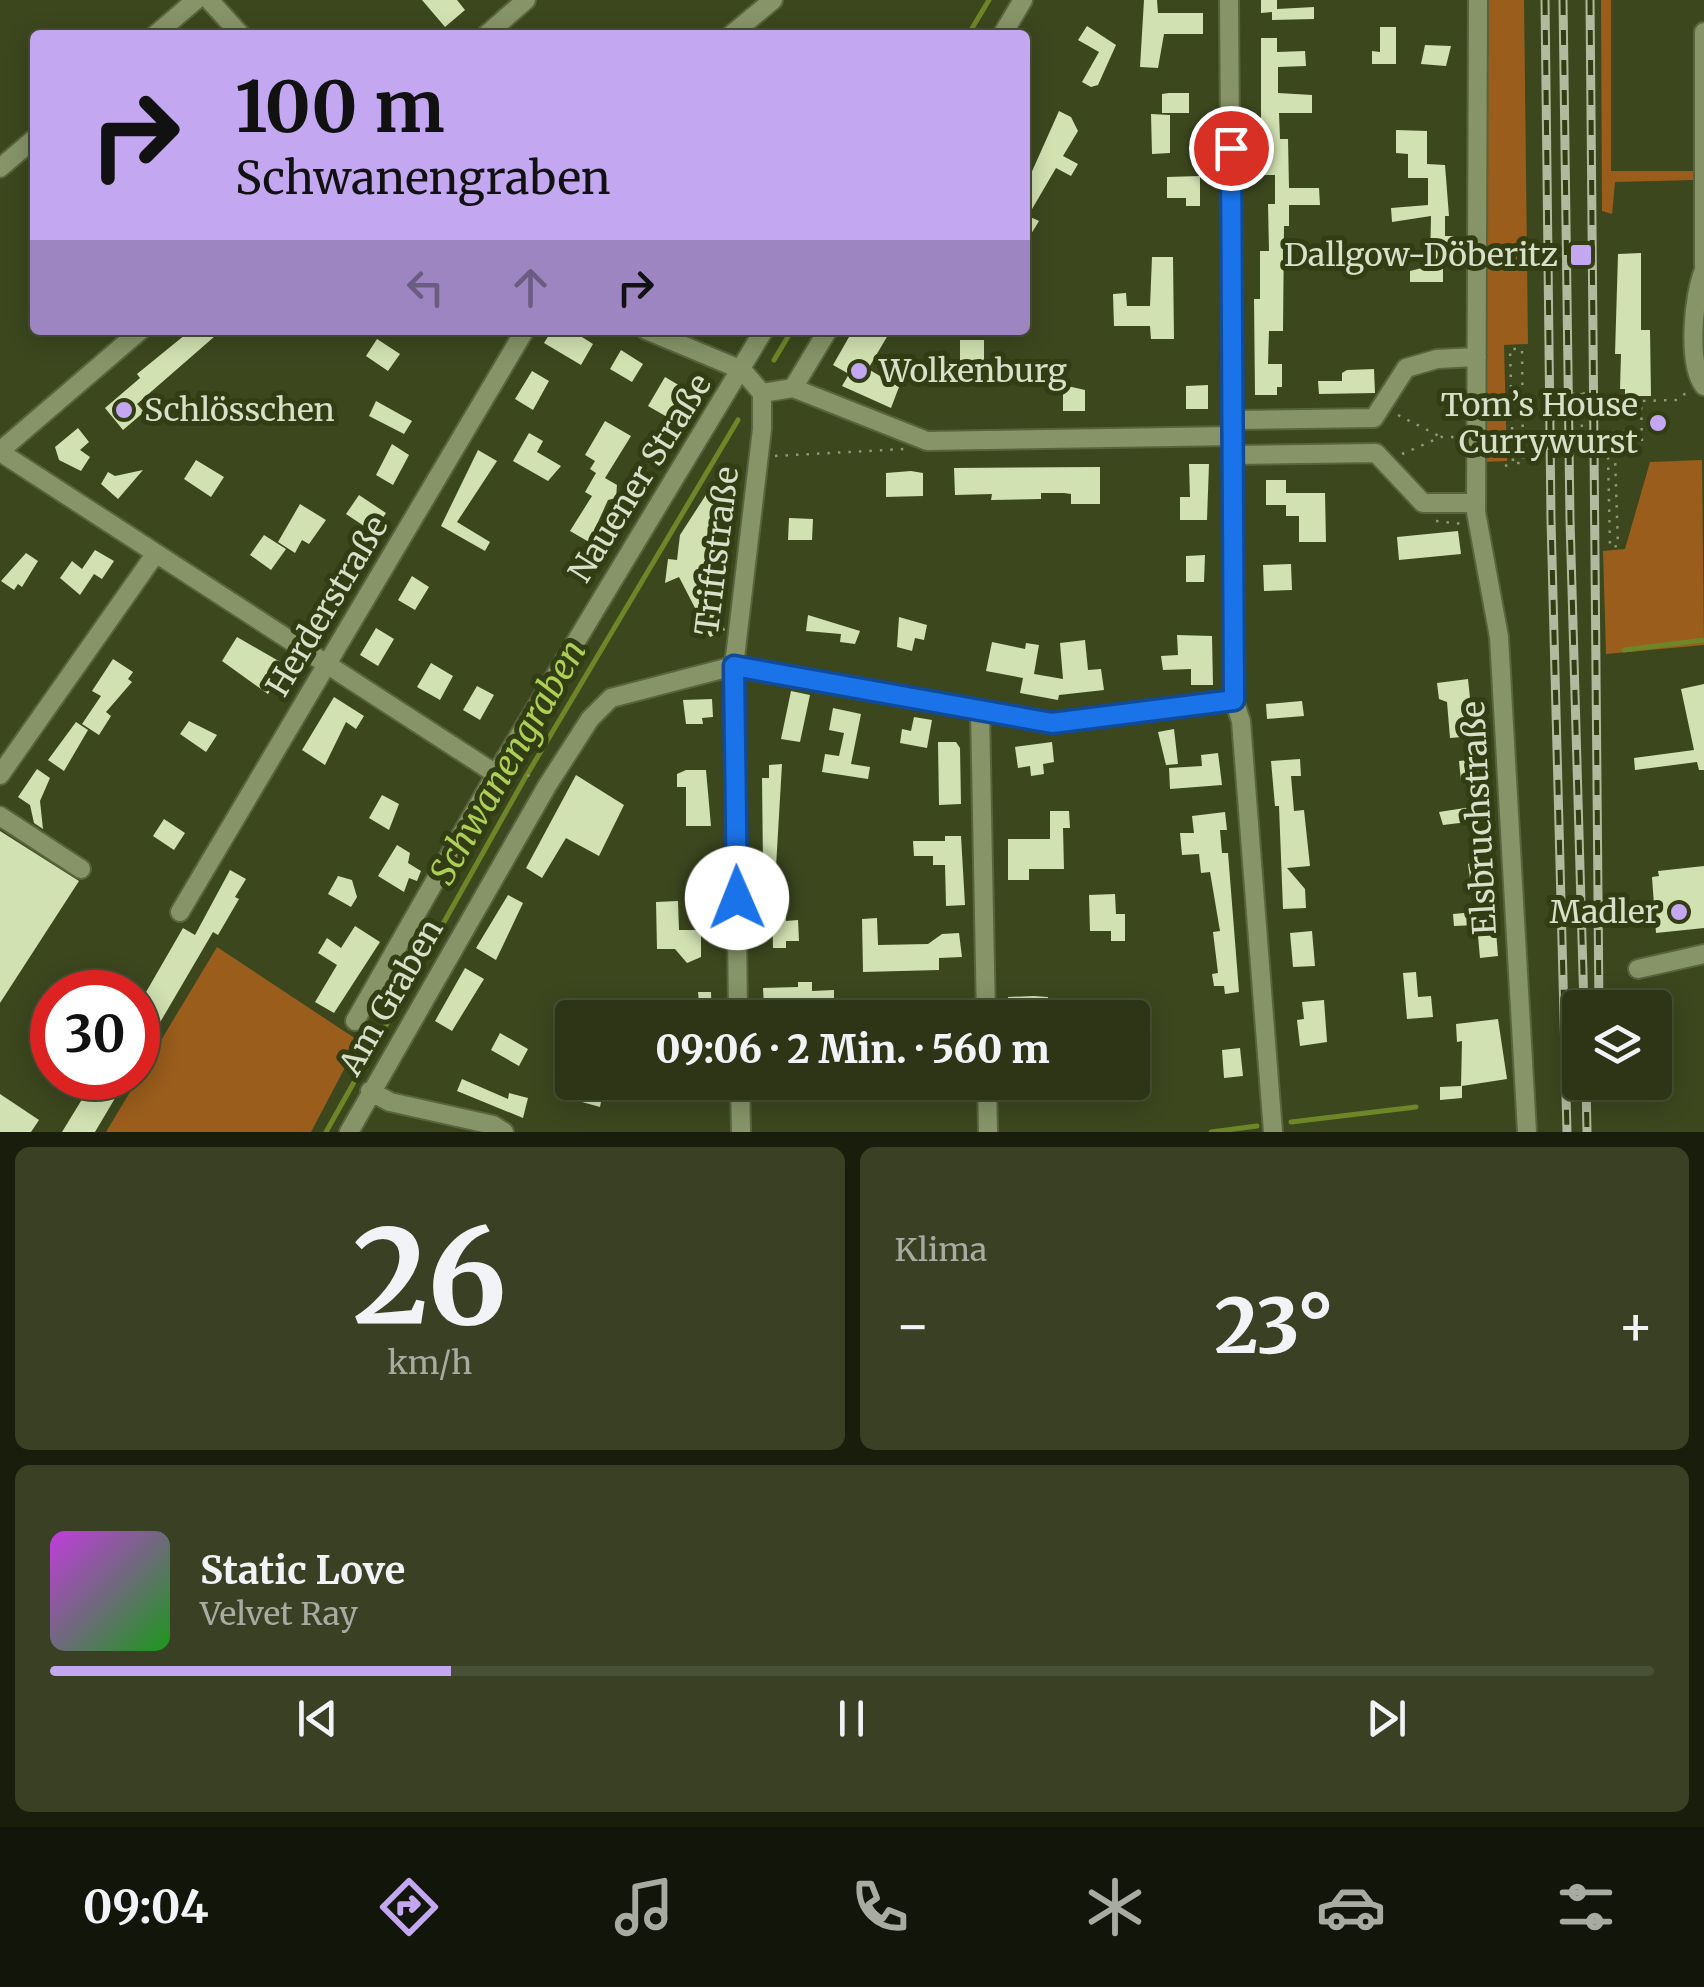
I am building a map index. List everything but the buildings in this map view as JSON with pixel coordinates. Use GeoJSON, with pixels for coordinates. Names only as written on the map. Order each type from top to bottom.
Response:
{"type":"FeatureCollection","features":[{"type":"Feature","properties":{"kind":"street"},"geometry":{"type":"LineString","coordinates":[[162,30],[196,0]]}},
{"type":"Feature","properties":{"kind":"street"},"geometry":{"type":"LineString","coordinates":[[209,0],[236,30]]}},
{"type":"Feature","properties":{"kind":"street"},"geometry":{"type":"LineString","coordinates":[[492,30],[526,0]]}},
{"type":"Feature","properties":{"kind":"street"},"geometry":{"type":"LineString","coordinates":[[737,30],[773,0]]}},
{"type":"Feature","properties":{"kind":"street"},"geometry":{"type":"LineString","coordinates":[[1005,30],[1022,0]]}},
{"type":"Feature","properties":{"kind":"street"},"geometry":{"type":"LineString","coordinates":[[1229,0],[1234,700],[1242,722],[1274,1132]]}},
{"type":"Feature","properties":{"kind":"street","name":"Elsbruchstraße"},"geometry":{"type":"LineString","coordinates":[[1478,0],[1475,503],[1499,637],[1527,1132]]}},
{"type":"Feature","properties":{"kind":"street"},"geometry":{"type":"LineString","coordinates":[[1702,384],[1695,303],[1703,271],[1704,32]]}},
{"type":"Feature","properties":{"kind":"street"},"geometry":{"type":"LineString","coordinates":[[0,168],[30,142]]}},
{"type":"Feature","properties":{"kind":"street"},"geometry":{"type":"LineString","coordinates":[[136,335],[0,451],[496,774]]}},
{"type":"Feature","properties":{"kind":"street","name":"Herderstraße"},"geometry":{"type":"LineString","coordinates":[[180,912],[522,335]]}},
{"type":"Feature","properties":{"kind":"street"},"geometry":{"type":"LineString","coordinates":[[658,335],[742,370],[762,392],[793,388],[905,435],[927,440],[1233,437],[1376,453],[1387,461],[1410,494],[1435,506],[1475,503]]}},
{"type":"Feature","properties":{"kind":"street","name":"Nauener Straße"},"geometry":{"type":"LineString","coordinates":[[355,1021],[496,774],[761,335]]}},
{"type":"Feature","properties":{"kind":"street"},"geometry":{"type":"LineString","coordinates":[[793,388],[825,335]]}},
{"type":"Feature","properties":{"kind":"street"},"geometry":{"type":"LineString","coordinates":[[1233,437],[1374,418],[1406,368],[1477,357]]}},
{"type":"Feature","properties":{"kind":"street","name":"Triftstraße"},"geometry":{"type":"LineString","coordinates":[[738,1000],[734,666],[762,392]]}},
{"type":"Feature","properties":{"kind":"street"},"geometry":{"type":"LineString","coordinates":[[0,775],[156,553]]}},
{"type":"Feature","properties":{"kind":"street"},"geometry":{"type":"LineString","coordinates":[[734,666],[1052,723],[1234,700]]}},
{"type":"Feature","properties":{"kind":"street","name":"Am Graben"},"geometry":{"type":"LineString","coordinates":[[348,1132],[590,719],[621,694],[734,666]]}},
{"type":"Feature","properties":{"kind":"street"},"geometry":{"type":"LineString","coordinates":[[980,712],[986,1000]]}},
{"type":"Feature","properties":{"kind":"street"},"geometry":{"type":"LineString","coordinates":[[0,816],[81,869]]}},
{"type":"Feature","properties":{"kind":"street"},"geometry":{"type":"LineString","coordinates":[[1638,968],[1704,954]]}},
{"type":"Feature","properties":{"kind":"street"},"geometry":{"type":"LineString","coordinates":[[370,1091],[390,1102],[493,1125],[504,1132]]}},
{"type":"Feature","properties":{"kind":"street"},"geometry":{"type":"LineString","coordinates":[[740,1100],[740,1132]]}},
{"type":"Feature","properties":{"kind":"street"},"geometry":{"type":"LineString","coordinates":[[987,1100],[988,1132]]}},
{"type":"Feature","properties":{"kind":"path"},"geometry":{"type":"LineString","coordinates":[[1505,466],[1523,464],[1522,349],[1510,349],[1513,464]]}},
{"type":"Feature","properties":{"kind":"path"},"geometry":{"type":"LineString","coordinates":[[1608,458],[1610,547],[1618,546],[1616,456],[1628,446],[1642,443],[1642,401],[1678,400],[1702,384]]}},
{"type":"Feature","properties":{"kind":"path"},"geometry":{"type":"LineString","coordinates":[[1572,394],[1590,394]]}},
{"type":"Feature","properties":{"kind":"path"},"geometry":{"type":"LineString","coordinates":[[1581,394],[1582,433]]}},
{"type":"Feature","properties":{"kind":"path"},"geometry":{"type":"LineString","coordinates":[[1383,407],[1441,437],[1387,461]]}},
{"type":"Feature","properties":{"kind":"path"},"geometry":{"type":"LineString","coordinates":[[1572,428],[1582,433]]}},
{"type":"Feature","properties":{"kind":"path"},"geometry":{"type":"LineString","coordinates":[[1582,433],[1590,428]]}},
{"type":"Feature","properties":{"kind":"path"},"geometry":{"type":"LineString","coordinates":[[1612,432],[1642,432]]}},
{"type":"Feature","properties":{"kind":"path"},"geometry":{"type":"LineString","coordinates":[[758,457],[904,452],[905,435]]}},
{"type":"Feature","properties":{"kind":"path"},"geometry":{"type":"LineString","coordinates":[[1424,518],[1476,523]]}},
{"type":"Feature","properties":{"kind":"path"},"geometry":{"type":"LineString","coordinates":[[518,770],[536,780]]}},
{"type":"Feature","properties":{"kind":"shaded area"},"geometry":{"type":"Polygon","coordinates":[[[1484,0],[1524,0],[1528,344],[1504,345],[1507,461],[1481,462],[1484,0]]]}},
{"type":"Feature","properties":{"kind":"shaded area"},"geometry":{"type":"Polygon","coordinates":[[[1601,0],[1611,0],[1611,171],[1694,171],[1694,180],[1615,182],[1612,214],[1602,211],[1601,0]]]}},
{"type":"Feature","properties":{"kind":"shaded area"},"geometry":{"type":"Polygon","coordinates":[[[1702,460],[1704,645],[1606,654],[1603,551],[1625,549],[1650,462],[1702,460]]]}},
{"type":"Feature","properties":{"kind":"shaded area"},"geometry":{"type":"Polygon","coordinates":[[[217,947],[359,1041],[311,1132],[106,1132],[125,1100],[160,1100],[160,1042],[217,947]]]}},
{"type":"Feature","properties":{"kind":"waterway"},"geometry":{"type":"LineString","coordinates":[[971,30],[989,0]]}},
{"type":"Feature","properties":{"kind":"waterway"},"geometry":{"type":"LineString","coordinates":[[774,360],[789,335]]}},
{"type":"Feature","properties":{"kind":"waterway","name":"Schwanengraben"},"geometry":{"type":"LineString","coordinates":[[326,1132],[525,778],[738,420]]}},
{"type":"Feature","properties":{"kind":"waterway","name":"Schwanengraben"},"geometry":{"type":"LineString","coordinates":[[1624,650],[1704,640]]}},
{"type":"Feature","properties":{"kind":"waterway"},"geometry":{"type":"LineString","coordinates":[[1291,1122],[1416,1107]]}},
{"type":"Feature","properties":{"kind":"waterway"},"geometry":{"type":"LineString","coordinates":[[1211,1132],[1257,1126]]}},
{"type":"Feature","properties":{"kind":"railway"},"geometry":{"type":"LineString","coordinates":[[1545,0],[1551,520],[1567,1132]]}},
{"type":"Feature","properties":{"kind":"railway"},"geometry":{"type":"LineString","coordinates":[[1563,0],[1570,520],[1583,990]]}},
{"type":"Feature","properties":{"kind":"railway"},"geometry":{"type":"LineString","coordinates":[[1590,0],[1599,990]]}},
{"type":"Feature","properties":{"kind":"railway"},"geometry":{"type":"LineString","coordinates":[[1586,1100],[1587,1132]]}},
{"type":"Feature","properties":{"kind":"place","name":"Dallgow-Döberitz"},"geometry":{"type":"Point","coordinates":[1581,255]}},
{"type":"Feature","properties":{"kind":"place","name":"Wolkenburg"},"geometry":{"type":"Point","coordinates":[859,371]}},
{"type":"Feature","properties":{"kind":"place","name":"Schlösschen"},"geometry":{"type":"Point","coordinates":[124,410]}},
{"type":"Feature","properties":{"kind":"place","name":"Tom’s House Currywurst"},"geometry":{"type":"Point","coordinates":[1658,423]}},
{"type":"Feature","properties":{"kind":"place","name":"Madler"},"geometry":{"type":"Point","coordinates":[1679,912]}},
{"type":"Feature","properties":{"kind":"route"},"geometry":{"type":"LineString","coordinates":[[737,898],[734,666],[756,666],[1052,723],[1234,700],[1231,148]]}}]}
